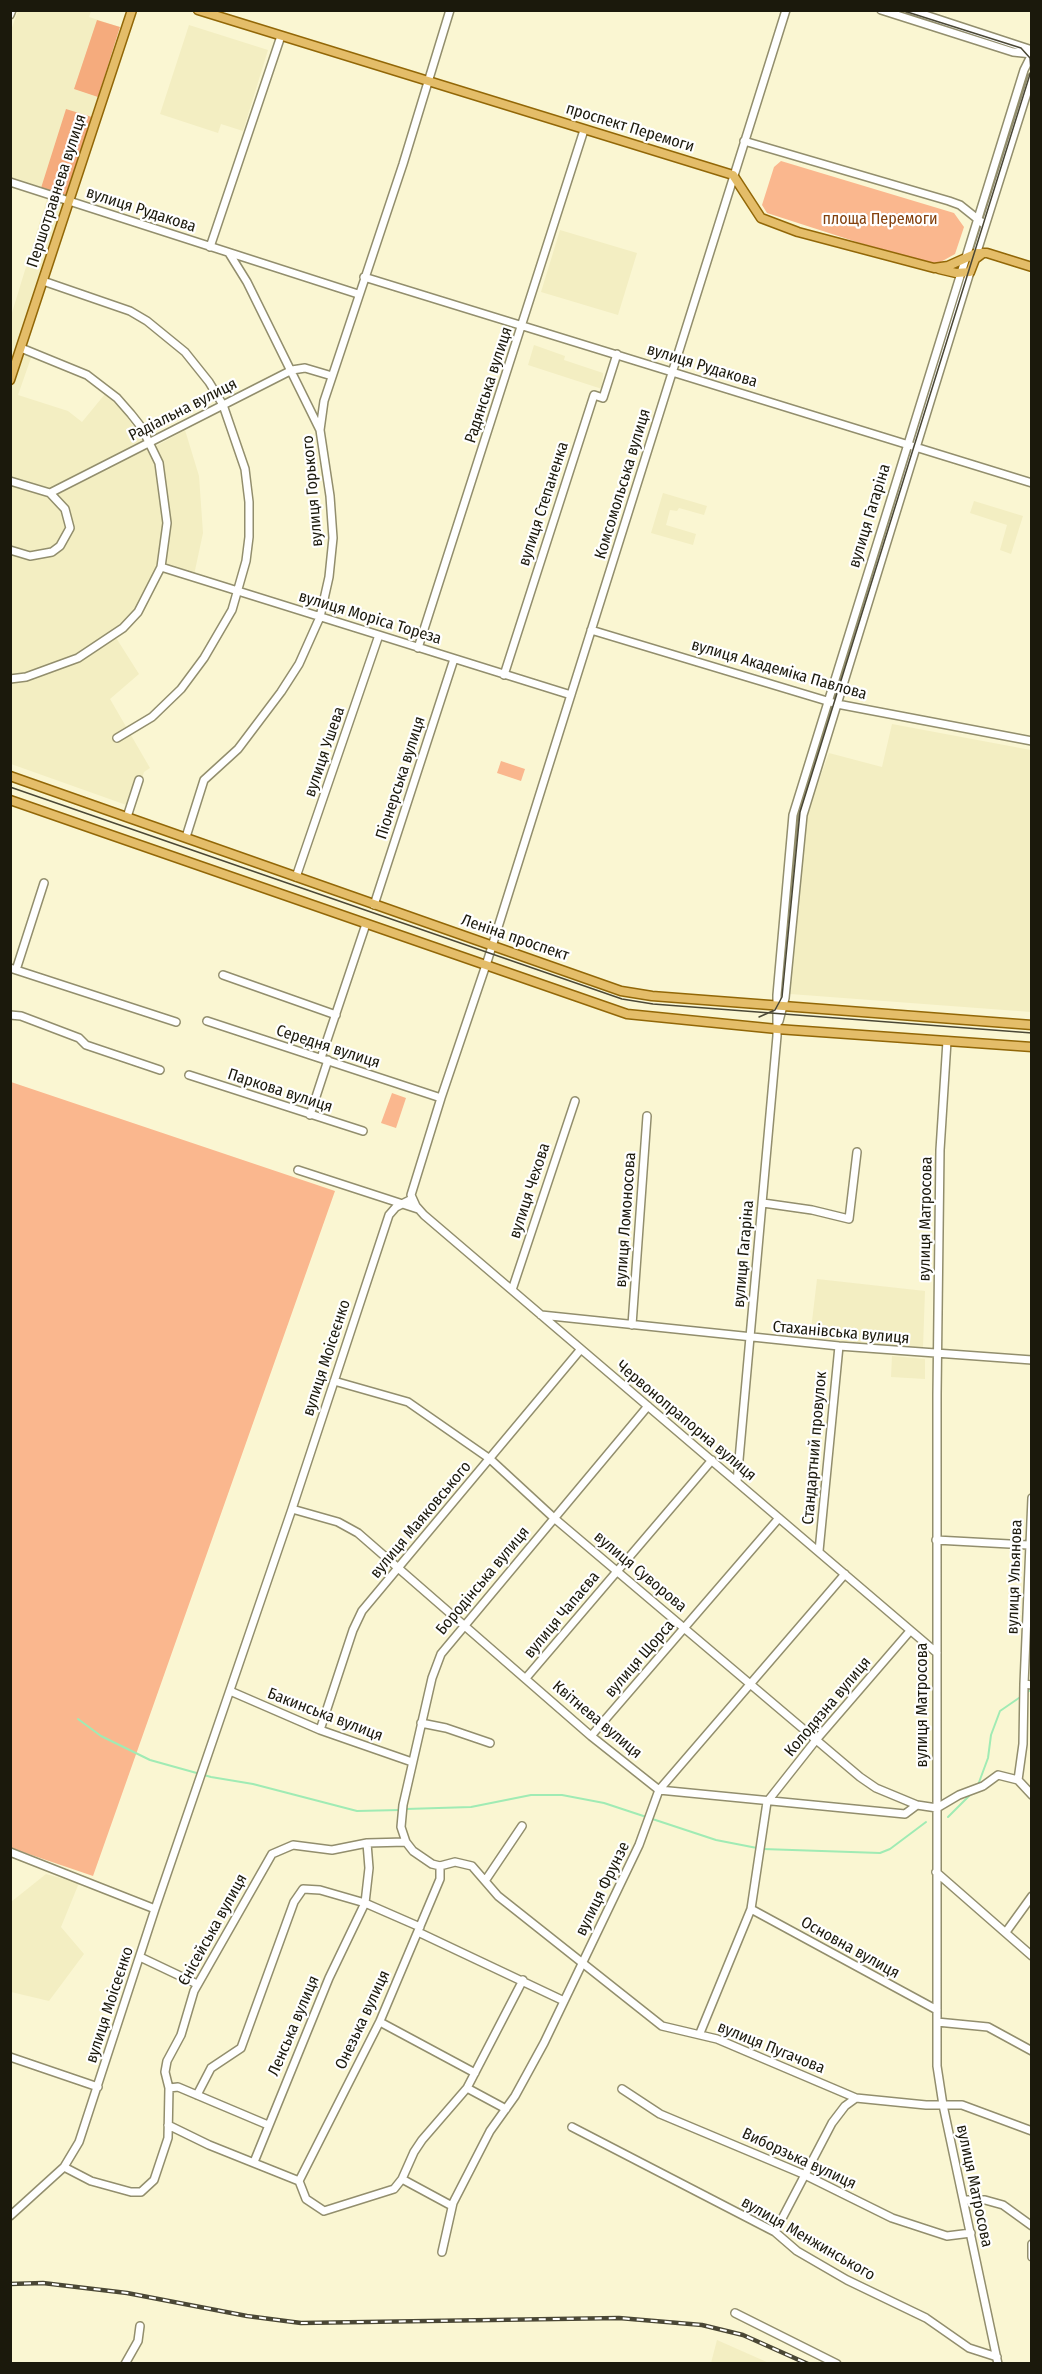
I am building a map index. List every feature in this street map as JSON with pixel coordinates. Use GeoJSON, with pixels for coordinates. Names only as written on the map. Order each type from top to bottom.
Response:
{"type":"FeatureCollection","features":[{"type":"Feature","properties":{"kind":"main road","name":"Першотравнева вулиця"},"geometry":{"type":"LineString","coordinates":[[10,380],[132,10]]}},
{"type":"Feature","properties":{"kind":"main road","name":"проспект Перемоги"},"geometry":{"type":"LineString","coordinates":[[198,10],[733,175]]}},
{"type":"Feature","properties":{"kind":"main road"},"geometry":{"type":"LineString","coordinates":[[733,175],[755,213],[768,222],[934,268],[966,272]]}},
{"type":"Feature","properties":{"kind":"main road"},"geometry":{"type":"LineString","coordinates":[[934,268],[948,266],[987,253],[1032,267]]}},
{"type":"Feature","properties":{"kind":"main road","name":"вулиця Гагаріна"},"geometry":{"type":"LineString","coordinates":[[966,272],[973,256]]}},
{"type":"Feature","properties":{"kind":"main road","name":"Леніна проспект"},"geometry":{"type":"LineString","coordinates":[[10,776],[621,991],[652,996],[1032,1025]]}},
{"type":"Feature","properties":{"kind":"main road"},"geometry":{"type":"LineString","coordinates":[[10,800],[627,1014],[777,1029],[1032,1047]]}},
{"type":"Feature","properties":{"kind":"street"},"geometry":{"type":"LineString","coordinates":[[10,15],[12,10]]}},
{"type":"Feature","properties":{"kind":"street","name":"вулиця Горького"},"geometry":{"type":"LineString","coordinates":[[186,837],[204,780],[238,749],[281,692],[298,664],[320,617],[329,577],[333,538],[330,496],[320,430],[324,401],[429,82],[450,10]]}},
{"type":"Feature","properties":{"kind":"street","name":"Комсомольська вулиця"},"geometry":{"type":"LineString","coordinates":[[486,966],[786,10]]}},
{"type":"Feature","properties":{"kind":"street"},"geometry":{"type":"LineString","coordinates":[[881,10],[1013,52],[1032,53]]}},
{"type":"Feature","properties":{"kind":"street"},"geometry":{"type":"LineString","coordinates":[[910,10],[1032,53]]}},
{"type":"Feature","properties":{"kind":"street"},"geometry":{"type":"LineString","coordinates":[[210,247],[280,36]]}},
{"type":"Feature","properties":{"kind":"street"},"geometry":{"type":"LineString","coordinates":[[1013,52],[1023,62],[1024,70]]}},
{"type":"Feature","properties":{"kind":"street","name":"вулиця Гагаріна"},"geometry":{"type":"LineString","coordinates":[[973,256],[978,219],[1024,70],[1032,53]]}},
{"type":"Feature","properties":{"kind":"street","name":"вулиця Гагаріна"},"geometry":{"type":"LineString","coordinates":[[973,256],[1032,77]]}},
{"type":"Feature","properties":{"kind":"street","name":"Радянська вулиця"},"geometry":{"type":"LineString","coordinates":[[418,648],[584,130]]}},
{"type":"Feature","properties":{"kind":"street"},"geometry":{"type":"LineString","coordinates":[[744,141],[949,201],[960,205],[985,225]]}},
{"type":"Feature","properties":{"kind":"street","name":"вулиця Рудакова"},"geometry":{"type":"LineString","coordinates":[[10,182],[358,294]]}},
{"type":"Feature","properties":{"kind":"street"},"geometry":{"type":"LineString","coordinates":[[229,253],[247,282],[320,430]]}},
{"type":"Feature","properties":{"kind":"street","name":"вулиця Гагаріна"},"geometry":{"type":"LineString","coordinates":[[737,1482],[752,1338],[792,822],[908,446],[966,272]]}},
{"type":"Feature","properties":{"kind":"street","name":"вулиця Гагаріна"},"geometry":{"type":"LineString","coordinates":[[776,1006],[801,824],[917,449],[966,272]]}},
{"type":"Feature","properties":{"kind":"street","name":"вулиця Рудакова"},"geometry":{"type":"LineString","coordinates":[[364,277],[672,370],[917,449],[1032,483]]}},
{"type":"Feature","properties":{"kind":"street"},"geometry":{"type":"LineString","coordinates":[[43,281],[102,300],[147,321],[185,352],[210,382],[223,405],[245,469],[249,502],[249,537],[239,591],[223,627],[194,673],[152,717],[117,738]]}},
{"type":"Feature","properties":{"kind":"street"},"geometry":{"type":"LineString","coordinates":[[10,679],[26,677],[78,658],[110,639],[138,612],[161,567],[166,542],[165,502],[159,463],[131,414],[103,386],[70,367],[21,348]]}},
{"type":"Feature","properties":{"kind":"street","name":"вулиця Степаненка"},"geometry":{"type":"LineString","coordinates":[[504,675],[594,395],[603,398],[617,354]]}},
{"type":"Feature","properties":{"kind":"street"},"geometry":{"type":"LineString","coordinates":[[292,370],[305,368],[332,376]]}},
{"type":"Feature","properties":{"kind":"street","name":"Радіальна вулиця"},"geometry":{"type":"LineString","coordinates":[[50,493],[292,370]]}},
{"type":"Feature","properties":{"kind":"street"},"geometry":{"type":"LineString","coordinates":[[10,481],[50,493],[65,509],[69,519],[68,536],[60,546],[42,556],[30,556],[10,550]]}},
{"type":"Feature","properties":{"kind":"street","name":"вулиця Моріса Тореза"},"geometry":{"type":"LineString","coordinates":[[161,567],[571,695]]}},
{"type":"Feature","properties":{"kind":"street","name":"вулиця Академіка Павлова"},"geometry":{"type":"LineString","coordinates":[[591,630],[828,702],[1032,741]]}},
{"type":"Feature","properties":{"kind":"street","name":"вулиця Ушева"},"geometry":{"type":"LineString","coordinates":[[296,877],[379,635]]}},
{"type":"Feature","properties":{"kind":"street","name":"Піонерська вулиця"},"geometry":{"type":"LineString","coordinates":[[374,905],[454,659]]}},
{"type":"Feature","properties":{"kind":"street"},"geometry":{"type":"LineString","coordinates":[[127,817],[139,780]]}},
{"type":"Feature","properties":{"kind":"street"},"geometry":{"type":"LineString","coordinates":[[44,883],[13,969],[176,1022]]}},
{"type":"Feature","properties":{"kind":"street"},"geometry":{"type":"LineString","coordinates":[[310,1115],[336,1015],[366,924]]}},
{"type":"Feature","properties":{"kind":"street"},"geometry":{"type":"LineString","coordinates":[[412,1199],[413,1185],[486,966]]}},
{"type":"Feature","properties":{"kind":"street"},"geometry":{"type":"LineString","coordinates":[[223,975],[336,1015]]}},
{"type":"Feature","properties":{"kind":"street"},"geometry":{"type":"LineString","coordinates":[[10,1015],[21,1016],[79,1038],[86,1045],[160,1070]]}},
{"type":"Feature","properties":{"kind":"street","name":"Середня вулиця"},"geometry":{"type":"LineString","coordinates":[[207,1021],[441,1098]]}},
{"type":"Feature","properties":{"kind":"street","name":"вулиця Матросова"},"geometry":{"type":"LineString","coordinates":[[947,1041],[940,1150],[936,1540],[938,2066],[943,2105],[997,2360]]}},
{"type":"Feature","properties":{"kind":"street","name":"Паркова вулиця"},"geometry":{"type":"LineString","coordinates":[[189,1075],[363,1131]]}},
{"type":"Feature","properties":{"kind":"street","name":"вулиця Чехова"},"geometry":{"type":"LineString","coordinates":[[512,1290],[575,1101]]}},
{"type":"Feature","properties":{"kind":"street","name":"вулиця Ломоносова"},"geometry":{"type":"LineString","coordinates":[[632,1325],[647,1116]]}},
{"type":"Feature","properties":{"kind":"street"},"geometry":{"type":"LineString","coordinates":[[763,1203],[803,1208],[849,1219],[857,1152]]}},
{"type":"Feature","properties":{"kind":"street","name":"Червонопрапорна вулиця"},"geometry":{"type":"LineString","coordinates":[[298,1170],[418,1209]]}},
{"type":"Feature","properties":{"kind":"street","name":"вулиця Моісеєнко"},"geometry":{"type":"LineString","coordinates":[[10,2216],[64,2167],[79,2142],[155,1909],[292,1509],[389,1215],[412,1199]]}},
{"type":"Feature","properties":{"kind":"street","name":"Червонопрапорна вулиця"},"geometry":{"type":"LineString","coordinates":[[412,1199],[418,1209],[937,1653]]}},
{"type":"Feature","properties":{"kind":"street","name":"Стаханівська вулиця"},"geometry":{"type":"LineString","coordinates":[[541,1315],[838,1346],[1032,1360]]}},
{"type":"Feature","properties":{"kind":"street"},"geometry":{"type":"LineString","coordinates":[[561,1332],[560,1323],[570,1318]]}},
{"type":"Feature","properties":{"kind":"street","name":"Стандартний провулок"},"geometry":{"type":"LineString","coordinates":[[819,1551],[838,1346]]}},
{"type":"Feature","properties":{"kind":"street","name":"вулиця Маяковського"},"geometry":{"type":"LineString","coordinates":[[320,1730],[357,1620],[581,1349]]}},
{"type":"Feature","properties":{"kind":"street","name":"вулиця Суворова"},"geometry":{"type":"LineString","coordinates":[[334,1381],[408,1402],[490,1460],[554,1518],[869,1784],[916,1805]]}},
{"type":"Feature","properties":{"kind":"street","name":"Бородінська вулиця"},"geometry":{"type":"LineString","coordinates":[[406,1842],[402,1833],[402,1805],[421,1723],[441,1654],[648,1406]]}},
{"type":"Feature","properties":{"kind":"street","name":"вулиця Чапаєва"},"geometry":{"type":"LineString","coordinates":[[526,1678],[712,1460]]}},
{"type":"Feature","properties":{"kind":"street","name":"вулиця Ульянова"},"geometry":{"type":"LineString","coordinates":[[1028,1685],[1025,1657],[1030,1621],[1028,1545],[1032,1498]]}},
{"type":"Feature","properties":{"kind":"street","name":"Квітнева вулиця"},"geometry":{"type":"LineString","coordinates":[[292,1509],[348,1527],[591,1736],[660,1790]]}},
{"type":"Feature","properties":{"kind":"street","name":"вулиця Щорса"},"geometry":{"type":"LineString","coordinates":[[591,1736],[779,1518]]}},
{"type":"Feature","properties":{"kind":"street"},"geometry":{"type":"LineString","coordinates":[[936,1540],[1028,1545]]}},
{"type":"Feature","properties":{"kind":"street","name":"вулиця Фрунзе"},"geometry":{"type":"LineString","coordinates":[[442,2252],[452,2206],[490,2131],[506,2109],[544,2043],[639,1845],[660,1790],[845,1574]]}},
{"type":"Feature","properties":{"kind":"street","name":"Колодязна вулиця"},"geometry":{"type":"LineString","coordinates":[[767,1802],[816,1740],[910,1631]]}},
{"type":"Feature","properties":{"kind":"street"},"geometry":{"type":"LineString","coordinates":[[1018,1780],[1028,1685]]}},
{"type":"Feature","properties":{"kind":"street","name":"Бакинська вулиця"},"geometry":{"type":"LineString","coordinates":[[230,1691],[320,1730],[412,1762]]}},
{"type":"Feature","properties":{"kind":"street"},"geometry":{"type":"LineString","coordinates":[[421,1723],[446,1728],[489,1743]]}},
{"type":"Feature","properties":{"kind":"street"},"geometry":{"type":"LineString","coordinates":[[660,1790],[905,1814],[916,1805],[937,1808],[959,1795],[983,1786],[998,1775],[1018,1780],[1032,1795]]}},
{"type":"Feature","properties":{"kind":"street","name":"вулиця Пугачова"},"geometry":{"type":"LineString","coordinates":[[767,1802],[751,1909],[700,2034],[856,2097],[972,2107],[1032,2131]]}},
{"type":"Feature","properties":{"kind":"street"},"geometry":{"type":"LineString","coordinates":[[485,1881],[522,1826]]}},
{"type":"Feature","properties":{"kind":"street"},"geometry":{"type":"LineString","coordinates":[[367,1843],[406,1842],[422,1858],[440,1866],[463,1863],[472,1866],[498,1896],[650,2019],[675,2030],[700,2034]]}},
{"type":"Feature","properties":{"kind":"street","name":"Єнісейська вулиця"},"geometry":{"type":"LineString","coordinates":[[64,2167],[91,2181],[130,2192],[141,2192],[154,2180],[166,2150],[170,2088],[165,2072],[167,2061],[181,2035],[197,1984],[272,1854],[293,1845],[332,1850],[367,1843]]}},
{"type":"Feature","properties":{"kind":"street","name":"Ленська вулиця"},"geometry":{"type":"LineString","coordinates":[[254,2162],[329,1978],[365,1903],[369,1868],[367,1843]]}},
{"type":"Feature","properties":{"kind":"street"},"geometry":{"type":"LineString","coordinates":[[10,1852],[155,1909]]}},
{"type":"Feature","properties":{"kind":"street","name":"Онезька вулиця"},"geometry":{"type":"LineString","coordinates":[[299,2181],[380,2022],[440,1879],[440,1866]]}},
{"type":"Feature","properties":{"kind":"street"},"geometry":{"type":"LineString","coordinates":[[936,1872],[1032,1956]]}},
{"type":"Feature","properties":{"kind":"street"},"geometry":{"type":"LineString","coordinates":[[197,2095],[211,2068],[241,2049],[294,1902],[303,1889],[320,1890],[365,1903],[564,2001]]}},
{"type":"Feature","properties":{"kind":"street"},"geometry":{"type":"LineString","coordinates":[[1006,1932],[1032,1896]]}},
{"type":"Feature","properties":{"kind":"street","name":"Основна вулиця"},"geometry":{"type":"LineString","coordinates":[[751,1909],[937,2010]]}},
{"type":"Feature","properties":{"kind":"street"},"geometry":{"type":"LineString","coordinates":[[140,1956],[197,1984]]}},
{"type":"Feature","properties":{"kind":"street"},"geometry":{"type":"LineString","coordinates":[[168,2125],[209,2145],[299,2181],[306,2199],[324,2211],[394,2189],[402,2180],[418,2146],[467,2088],[523,1980]]}},
{"type":"Feature","properties":{"kind":"street"},"geometry":{"type":"LineString","coordinates":[[380,2022],[475,2073]]}},
{"type":"Feature","properties":{"kind":"street"},"geometry":{"type":"LineString","coordinates":[[937,2022],[988,2027],[1032,2051]]}},
{"type":"Feature","properties":{"kind":"street"},"geometry":{"type":"LineString","coordinates":[[10,2057],[98,2087]]}},
{"type":"Feature","properties":{"kind":"street"},"geometry":{"type":"LineString","coordinates":[[170,2088],[174,2086],[268,2125]]}},
{"type":"Feature","properties":{"kind":"street"},"geometry":{"type":"LineString","coordinates":[[467,2088],[506,2109]]}},
{"type":"Feature","properties":{"kind":"street","name":"Виборзька вулиця"},"geometry":{"type":"LineString","coordinates":[[622,2089],[660,2114],[803,2174],[910,2225],[947,2236],[971,2233]]}},
{"type":"Feature","properties":{"kind":"street"},"geometry":{"type":"LineString","coordinates":[[775,2232],[803,2174],[838,2114],[856,2097]]}},
{"type":"Feature","properties":{"kind":"street","name":"вулиця Менжинського"},"geometry":{"type":"LineString","coordinates":[[572,2127],[775,2232],[797,2251],[848,2280],[926,2318],[969,2348],[997,2360]]}},
{"type":"Feature","properties":{"kind":"street"},"geometry":{"type":"LineString","coordinates":[[402,2180],[452,2206]]}},
{"type":"Feature","properties":{"kind":"street"},"geometry":{"type":"LineString","coordinates":[[964,2200],[985,2200],[1004,2205],[1032,2226]]}},
{"type":"Feature","properties":{"kind":"street"},"geometry":{"type":"LineString","coordinates":[[1032,2244],[1032,2257]]}},
{"type":"Feature","properties":{"kind":"street"},"geometry":{"type":"LineString","coordinates":[[735,2313],[837,2364]]}},
{"type":"Feature","properties":{"kind":"street"},"geometry":{"type":"LineString","coordinates":[[124,2364],[138,2341],[140,2326]]}},
{"type":"Feature","properties":{"kind":"shaded area"},"geometry":{"type":"Polygon","coordinates":[[[18,11],[91,11],[89,17],[120,27],[66,196],[11,178],[10,33],[18,11]]]}},
{"type":"Feature","properties":{"kind":"shaded area"},"geometry":{"type":"Polygon","coordinates":[[[97,20],[120,27],[98,97],[74,89],[97,20]]]}},
{"type":"Feature","properties":{"kind":"shaded area"},"geometry":{"type":"Polygon","coordinates":[[[189,25],[268,50],[243,131],[221,124],[218,133],[160,114],[189,25]]]}},
{"type":"Feature","properties":{"kind":"shaded area"},"geometry":{"type":"Polygon","coordinates":[[[66,109],[92,117],[66,196],[41,188],[66,109]]]}},
{"type":"Feature","properties":{"kind":"shaded area"},"geometry":{"type":"Polygon","coordinates":[[[47,198],[64,203],[19,349],[32,355],[18,395],[68,411],[82,422],[105,394],[123,411],[149,450],[185,430],[199,476],[203,533],[194,575],[159,564],[139,606],[113,633],[139,674],[110,699],[150,768],[144,772],[132,807],[11,764],[11,316],[47,198]]]}},
{"type":"Feature","properties":{"kind":"shaded area"},"geometry":{"type":"Polygon","coordinates":[[[560,230],[637,253],[618,315],[541,292],[560,230]]]}},
{"type":"Feature","properties":{"kind":"shaded area"},"geometry":{"type":"Polygon","coordinates":[[[534,345],[565,356],[564,360],[603,373],[602,389],[528,365],[534,345]]]}},
{"type":"Feature","properties":{"kind":"shaded area"},"geometry":{"type":"Polygon","coordinates":[[[663,493],[707,506],[704,515],[679,508],[677,511],[670,510],[666,525],[696,534],[693,545],[651,533],[663,493]]]}},
{"type":"Feature","properties":{"kind":"shaded area"},"geometry":{"type":"Polygon","coordinates":[[[974,501],[1023,516],[1011,554],[1000,550],[1007,525],[970,513],[974,501]]]}},
{"type":"Feature","properties":{"kind":"shaded area"},"geometry":{"type":"Polygon","coordinates":[[[892,724],[1031,750],[1031,1012],[790,994],[806,815],[829,753],[882,767],[892,724]]]}},
{"type":"Feature","properties":{"kind":"shaded area"},"geometry":{"type":"Polygon","coordinates":[[[817,1279],[925,1291],[923,1348],[810,1338],[817,1279]]]}},
{"type":"Feature","properties":{"kind":"shaded area"},"geometry":{"type":"Polygon","coordinates":[[[892,1356],[925,1359],[925,1379],[891,1377],[892,1356]]]}},
{"type":"Feature","properties":{"kind":"shaded area"},"geometry":{"type":"Polygon","coordinates":[[[46,1874],[79,1883],[61,1927],[84,1954],[49,2001],[11,1992],[11,1902],[46,1874]]]}},
{"type":"Feature","properties":{"kind":"shaded area"},"geometry":{"type":"Polygon","coordinates":[[[717,2340],[769,2363],[711,2363],[717,2340]]]}},
{"type":"Feature","properties":{"kind":"green space","name":"площа Перемоги"},"geometry":{"type":"Polygon","coordinates":[[[781,161],[954,213],[964,227],[955,254],[937,264],[863,244],[767,213],[762,205],[774,167],[781,161]]]}},
{"type":"Feature","properties":{"kind":"green space"},"geometry":{"type":"Polygon","coordinates":[[[501,761],[525,769],[521,781],[497,773],[501,761]]]}},
{"type":"Feature","properties":{"kind":"green space"},"geometry":{"type":"Polygon","coordinates":[[[11,1082],[335,1191],[93,1876],[11,1848],[11,1082]]]}},
{"type":"Feature","properties":{"kind":"green space"},"geometry":{"type":"Polygon","coordinates":[[[392,1093],[406,1098],[396,1128],[381,1123],[392,1093]]]}},
{"type":"Feature","properties":{"kind":"waterway"},"geometry":{"type":"LineString","coordinates":[[978,1785],[988,1758],[991,1735],[1000,1711],[1032,1689]]}},
{"type":"Feature","properties":{"kind":"waterway"},"geometry":{"type":"LineString","coordinates":[[78,1719],[101,1736],[150,1760],[211,1777],[253,1784],[357,1811],[400,1810]]}},
{"type":"Feature","properties":{"kind":"waterway"},"geometry":{"type":"LineString","coordinates":[[948,1817],[971,1794]]}},
{"type":"Feature","properties":{"kind":"waterway"},"geometry":{"type":"LineString","coordinates":[[406,1809],[471,1807],[531,1795],[562,1795],[604,1803],[716,1840],[757,1848]]}},
{"type":"Feature","properties":{"kind":"waterway"},"geometry":{"type":"LineString","coordinates":[[763,1849],[880,1853],[890,1849],[926,1822]]}},
{"type":"Feature","properties":{"kind":"tram line"},"geometry":{"type":"LineString","coordinates":[[759,1017],[775,1010],[782,997],[800,812],[1031,71],[1030,58],[1021,48],[901,10]]}},
{"type":"Feature","properties":{"kind":"tram line"},"geometry":{"type":"LineString","coordinates":[[10,787],[622,999],[653,1004],[1032,1033]]}},
{"type":"Feature","properties":{"kind":"railway"},"geometry":{"type":"LineString","coordinates":[[10,2284],[43,2283],[127,2293],[247,2316],[301,2323],[619,2318],[702,2325],[743,2335],[808,2364]]}}]}
